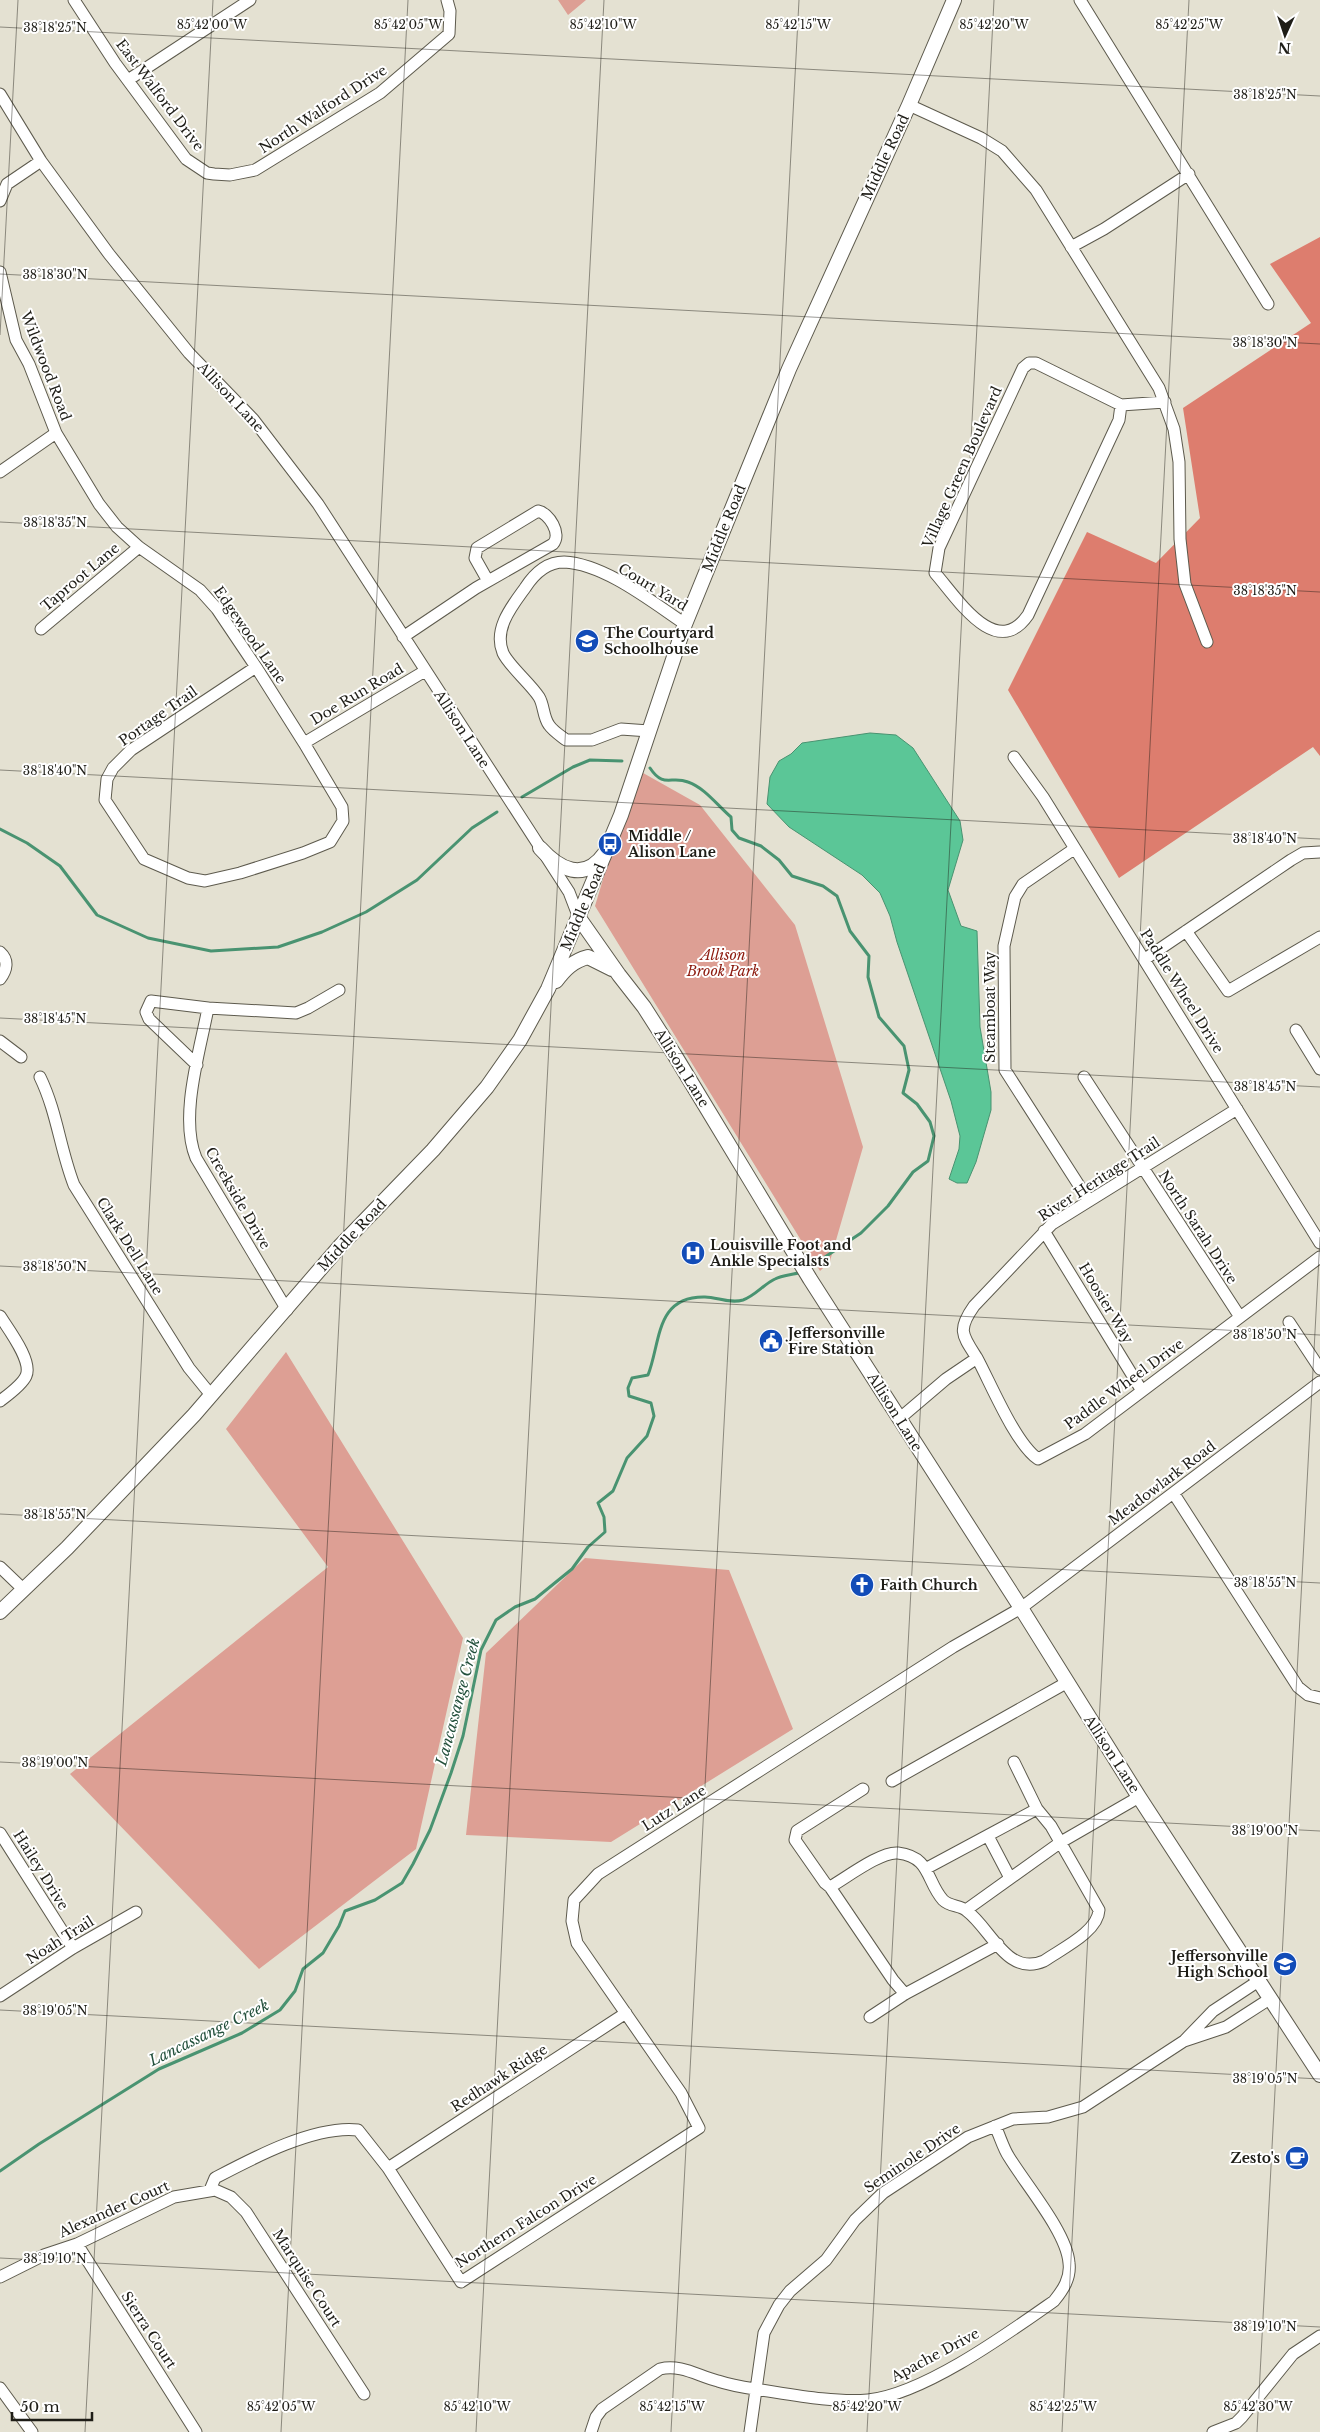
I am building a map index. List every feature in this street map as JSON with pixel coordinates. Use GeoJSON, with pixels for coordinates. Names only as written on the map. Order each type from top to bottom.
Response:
{"type":"FeatureCollection","features":[{"type":"Feature","properties":{"kind":"main road","name":"Middle Road"},"geometry":{"type":"LineString","coordinates":[[0,1612],[67,1548],[211,1395],[341,1245],[433,1150],[487,1086],[520,1040],[548,989],[622,815],[685,624],[788,369],[909,105],[954,0]]}},
{"type":"Feature","properties":{"kind":"main road"},"geometry":{"type":"LineString","coordinates":[[540,848],[554,863],[567,870],[583,870],[600,860],[608,848]]}},
{"type":"Feature","properties":{"kind":"main road","name":"Allison Lane"},"geometry":{"type":"LineString","coordinates":[[579,918],[615,971],[644,1007],[670,1047],[810,1279],[1021,1608],[1066,1683],[1139,1797],[1260,1980],[1320,2075]]}},
{"type":"Feature","properties":{"kind":"main road"},"geometry":{"type":"LineString","coordinates":[[548,989],[564,970],[576,961],[588,957],[603,963],[615,971]]}},
{"type":"Feature","properties":{"kind":"street","name":"East Walford Drive"},"geometry":{"type":"LineString","coordinates":[[74,0],[128,80],[186,159],[207,173],[214,174]]}},
{"type":"Feature","properties":{"kind":"street"},"geometry":{"type":"LineString","coordinates":[[128,80],[250,0]]}},
{"type":"Feature","properties":{"kind":"street","name":"North Walford Drive"},"geometry":{"type":"LineString","coordinates":[[214,174],[230,175],[255,170],[380,93],[439,45],[449,34],[447,0]]}},
{"type":"Feature","properties":{"kind":"street"},"geometry":{"type":"LineString","coordinates":[[1080,0],[1268,304]]}},
{"type":"Feature","properties":{"kind":"street","name":"Allison Lane"},"geometry":{"type":"LineString","coordinates":[[0,94],[41,161],[109,254],[189,353],[253,419],[318,504],[570,892],[579,918]]}},
{"type":"Feature","properties":{"kind":"street"},"geometry":{"type":"LineString","coordinates":[[909,105],[981,138],[1002,151],[1036,190],[1159,388],[1174,429],[1180,462],[1180,539],[1185,584],[1207,642]]}},
{"type":"Feature","properties":{"kind":"street"},"geometry":{"type":"LineString","coordinates":[[0,201],[8,184],[41,161]]}},
{"type":"Feature","properties":{"kind":"street"},"geometry":{"type":"LineString","coordinates":[[1071,247],[1104,229],[1189,174]]}},
{"type":"Feature","properties":{"kind":"street","name":"Wildwood Road"},"geometry":{"type":"LineString","coordinates":[[0,272],[16,340],[29,364],[56,433],[0,472]]}},
{"type":"Feature","properties":{"kind":"street","name":"Village Green Boulevard"},"geometry":{"type":"LineString","coordinates":[[1121,404],[1120,420],[1028,615],[1021,626],[1009,631],[1001,633],[984,627],[936,574],[936,559],[939,548],[1023,368],[1028,363],[1036,364],[1121,404],[1165,402]]}},
{"type":"Feature","properties":{"kind":"street","name":"Edgewood Lane"},"geometry":{"type":"LineString","coordinates":[[56,433],[99,504],[117,527],[139,547],[200,590],[217,609],[256,667],[342,806],[343,821],[337,834]]}},
{"type":"Feature","properties":{"kind":"street"},"geometry":{"type":"LineString","coordinates":[[403,637],[488,581],[555,541],[556,532],[545,513],[538,510],[476,548],[475,558],[488,581]]}},
{"type":"Feature","properties":{"kind":"street","name":"Taproot Lane"},"geometry":{"type":"LineString","coordinates":[[41,629],[139,547]]}},
{"type":"Feature","properties":{"kind":"street","name":"Court Yard"},"geometry":{"type":"LineString","coordinates":[[650,731],[621,729],[592,740],[566,740],[549,726],[540,698],[503,654],[501,642],[502,628],[506,615],[532,577],[549,565],[564,562],[598,572],[620,582],[685,624]]}},
{"type":"Feature","properties":{"kind":"street","name":"Portage Trail"},"geometry":{"type":"LineString","coordinates":[[256,667],[131,750],[107,779],[105,800],[144,859],[188,878],[205,881],[240,874],[303,854],[330,842],[337,834]]}},
{"type":"Feature","properties":{"kind":"street","name":"Doe Run Road"},"geometry":{"type":"LineString","coordinates":[[304,743],[425,671]]}},
{"type":"Feature","properties":{"kind":"street","name":"Paddle Wheel Drive"},"geometry":{"type":"LineString","coordinates":[[1014,757],[1043,797],[1320,1243]]}},
{"type":"Feature","properties":{"kind":"street","name":"Steamboat Way"},"geometry":{"type":"LineString","coordinates":[[1074,849],[1023,884],[1015,897],[1004,946],[1003,962],[1006,990],[1005,1070],[1089,1201]]}},
{"type":"Feature","properties":{"kind":"street"},"geometry":{"type":"LineString","coordinates":[[1144,959],[1291,860],[1303,853],[1320,852]]}},
{"type":"Feature","properties":{"kind":"street"},"geometry":{"type":"LineString","coordinates":[[1186,932],[1228,991],[1320,936]]}},
{"type":"Feature","properties":{"kind":"street"},"geometry":{"type":"LineString","coordinates":[[0,952],[4,956],[6,965],[0,979]]}},
{"type":"Feature","properties":{"kind":"street"},"geometry":{"type":"LineString","coordinates":[[197,1065],[149,1018],[146,1012],[148,1006],[155,1000],[208,1008],[296,1013],[339,990]]}},
{"type":"Feature","properties":{"kind":"street","name":"Creekside Drive"},"geometry":{"type":"LineString","coordinates":[[208,1008],[188,1118],[191,1146],[196,1158],[286,1310]]}},
{"type":"Feature","properties":{"kind":"street"},"geometry":{"type":"LineString","coordinates":[[1296,1030],[1320,1069]]}},
{"type":"Feature","properties":{"kind":"street"},"geometry":{"type":"LineString","coordinates":[[0,1041],[20,1057]]}},
{"type":"Feature","properties":{"kind":"street","name":"Clark Dell Lane"},"geometry":{"type":"LineString","coordinates":[[40,1077],[51,1100],[74,1185],[189,1368],[211,1395]]}},
{"type":"Feature","properties":{"kind":"street","name":"North Sarah Drive"},"geometry":{"type":"LineString","coordinates":[[1084,1077],[1240,1317]]}},
{"type":"Feature","properties":{"kind":"street","name":"River Heritage Trail"},"geometry":{"type":"LineString","coordinates":[[977,1358],[963,1336],[964,1320],[974,1306],[1044,1231],[1237,1109]]}},
{"type":"Feature","properties":{"kind":"street","name":"Hoosier Way"},"geometry":{"type":"LineString","coordinates":[[1044,1231],[1142,1391]]}},
{"type":"Feature","properties":{"kind":"street","name":"Paddle Wheel Drive"},"geometry":{"type":"LineString","coordinates":[[977,1358],[1020,1440],[1030,1453],[1038,1459],[1085,1434],[1320,1257]]}},
{"type":"Feature","properties":{"kind":"street"},"geometry":{"type":"LineString","coordinates":[[0,1316],[24,1356],[28,1370],[26,1378],[0,1401]]}},
{"type":"Feature","properties":{"kind":"street"},"geometry":{"type":"LineString","coordinates":[[1289,1322],[1320,1369]]}},
{"type":"Feature","properties":{"kind":"street"},"geometry":{"type":"LineString","coordinates":[[899,1419],[946,1379],[977,1358]]}},
{"type":"Feature","properties":{"kind":"street","name":"Meadowlark Road"},"geometry":{"type":"LineString","coordinates":[[1021,1608],[1320,1382]]}},
{"type":"Feature","properties":{"kind":"street"},"geometry":{"type":"LineString","coordinates":[[1174,1494],[1298,1687],[1308,1695],[1320,1698]]}},
{"type":"Feature","properties":{"kind":"street"},"geometry":{"type":"LineString","coordinates":[[0,1567],[23,1589]]}},
{"type":"Feature","properties":{"kind":"street","name":"Lutz Lane"},"geometry":{"type":"LineString","coordinates":[[699,2128],[681,2092],[577,1943],[572,1921],[574,1900],[598,1874],[953,1647],[1021,1608]]}},
{"type":"Feature","properties":{"kind":"street"},"geometry":{"type":"LineString","coordinates":[[892,1781],[1066,1683]]}},
{"type":"Feature","properties":{"kind":"street"},"geometry":{"type":"LineString","coordinates":[[830,1887],[887,1854],[904,1855],[920,1861],[927,1868],[934,1888],[944,1901],[951,1906],[966,1910],[1011,1959],[1023,1964],[1035,1965],[1044,1962],[1093,1927],[1099,1919],[1100,1910],[1061,1842],[1037,1809],[1014,1762]]}},
{"type":"Feature","properties":{"kind":"street"},"geometry":{"type":"LineString","coordinates":[[863,1789],[797,1831],[795,1840],[830,1887],[893,1980],[905,1994]]}},
{"type":"Feature","properties":{"kind":"street"},"geometry":{"type":"LineString","coordinates":[[966,1910],[1061,1842],[1139,1797]]}},
{"type":"Feature","properties":{"kind":"street"},"geometry":{"type":"LineString","coordinates":[[927,1868],[1037,1809]]}},
{"type":"Feature","properties":{"kind":"street","name":"Hailey Drive"},"geometry":{"type":"LineString","coordinates":[[0,1833],[73,1948]]}},
{"type":"Feature","properties":{"kind":"street"},"geometry":{"type":"LineString","coordinates":[[988,1836],[1010,1878]]}},
{"type":"Feature","properties":{"kind":"street","name":"Noah Trail"},"geometry":{"type":"LineString","coordinates":[[0,1996],[73,1948],[136,1912]]}},
{"type":"Feature","properties":{"kind":"street"},"geometry":{"type":"LineString","coordinates":[[870,2017],[905,1994],[998,1944]]}},
{"type":"Feature","properties":{"kind":"street","name":"Seminole Drive"},"geometry":{"type":"LineString","coordinates":[[1184,2042],[1213,2011],[1260,1980]]}},
{"type":"Feature","properties":{"kind":"street","name":"Seminole Drive"},"geometry":{"type":"LineString","coordinates":[[750,2432],[764,2333],[770,2319],[790,2291],[834,2251],[868,2205],[883,2192],[968,2137],[1012,2119],[1048,2117],[1083,2107],[1184,2042],[1226,2027],[1271,1998]]}},
{"type":"Feature","properties":{"kind":"street","name":"Redhawk Ridge"},"geometry":{"type":"LineString","coordinates":[[388,2168],[626,2013]]}},
{"type":"Feature","properties":{"kind":"street","name":"Apache Drive"},"geometry":{"type":"LineString","coordinates":[[591,2432],[596,2417],[602,2409],[660,2369],[676,2367],[717,2381],[755,2389],[844,2400],[868,2400],[894,2395],[949,2368],[1054,2301],[1064,2290],[1068,2278],[1068,2253],[1056,2230],[1008,2155],[995,2126]]}},
{"type":"Feature","properties":{"kind":"street","name":"Northern Falcon Drive"},"geometry":{"type":"LineString","coordinates":[[212,2190],[215,2178],[255,2157],[340,2128],[358,2130],[388,2168],[461,2282],[699,2128]]}},
{"type":"Feature","properties":{"kind":"street","name":"Alexander Court"},"geometry":{"type":"LineString","coordinates":[[0,2277],[44,2255],[77,2244],[174,2197],[212,2190]]}},
{"type":"Feature","properties":{"kind":"street","name":"Marquise Court"},"geometry":{"type":"LineString","coordinates":[[212,2190],[232,2197],[246,2212],[364,2394]]}},
{"type":"Feature","properties":{"kind":"street","name":"Sierra Court"},"geometry":{"type":"LineString","coordinates":[[77,2244],[196,2432]]}},
{"type":"Feature","properties":{"kind":"street"},"geometry":{"type":"LineString","coordinates":[[1213,2432],[1236,2423],[1293,2354],[1320,2336]]}},
{"type":"Feature","properties":{"kind":"street"},"geometry":{"type":"LineString","coordinates":[[0,2388],[32,2432]]}},
{"type":"Feature","properties":{"kind":"green space"},"geometry":{"type":"Polygon","coordinates":[[[558,0],[586,0],[568,15],[558,0]]]}},
{"type":"Feature","properties":{"kind":"green space","name":"Allison Brook Park"},"geometry":{"type":"Polygon","coordinates":[[[636,769],[700,805],[795,925],[863,1147],[830,1261],[820,1271],[595,906],[636,769]]]}},
{"type":"Feature","properties":{"kind":"green space"},"geometry":{"type":"Polygon","coordinates":[[[286,1352],[463,1638],[416,1849],[259,1969],[70,1774],[328,1567],[226,1429],[286,1352]]]}},
{"type":"Feature","properties":{"kind":"green space"},"geometry":{"type":"Polygon","coordinates":[[[585,1558],[729,1570],[793,1729],[611,1842],[466,1835],[486,1653],[585,1558]]]}},
{"type":"Feature","properties":{"kind":"shaded area"},"geometry":{"type":"Polygon","coordinates":[[[1320,237],[1320,756],[1313,747],[1119,878],[1008,690],[1087,532],[1156,563],[1200,518],[1183,408],[1311,323],[1270,264],[1320,237]]]}},
{"type":"Feature","properties":{"kind":"shaded area"},"geometry":{"type":"Polygon","coordinates":[[[870,733],[896,735],[913,748],[960,821],[963,840],[948,890],[961,926],[977,931],[980,1027],[991,1092],[991,1110],[976,1162],[967,1183],[957,1183],[949,1179],[959,1149],[960,1136],[951,1101],[890,916],[880,893],[862,875],[789,827],[767,804],[770,777],[779,761],[791,754],[802,743],[870,733]]]}},
{"type":"Feature","properties":{"kind":"waterway","name":"Lancassange Creek"},"geometry":{"type":"LineString","coordinates":[[522,797],[573,767],[590,760],[622,761]]}},
{"type":"Feature","properties":{"kind":"waterway","name":"Lancassange Creek"},"geometry":{"type":"LineString","coordinates":[[650,768],[659,778],[664,780],[682,780],[700,788],[731,817],[732,830],[739,838],[761,846],[779,860],[792,876],[823,886],[837,896],[850,931],[869,956],[868,977],[879,1017],[904,1046],[909,1070],[903,1093],[917,1104],[930,1122],[934,1136],[928,1161],[913,1172],[888,1206],[861,1233],[807,1269]]}},
{"type":"Feature","properties":{"kind":"waterway","name":"Lancassange Creek"},"geometry":{"type":"LineString","coordinates":[[0,829],[27,843],[60,866],[97,915],[148,938],[211,951],[278,947],[322,932],[366,912],[417,880],[472,828],[497,812]]}},
{"type":"Feature","properties":{"kind":"waterway","name":"Lancassange Creek"},"geometry":{"type":"LineString","coordinates":[[0,2171],[39,2144],[159,2069],[242,2033],[280,2010],[295,1991],[303,1969],[323,1953],[339,1926],[345,1911],[375,1900],[402,1883],[430,1830],[451,1773],[463,1736],[481,1650],[496,1620],[515,1607],[535,1599],[572,1569],[588,1547],[605,1532],[604,1517],[598,1503],[613,1491],[627,1458],[647,1436],[654,1416],[651,1403],[629,1396],[628,1388],[632,1378],[648,1375],[663,1323],[668,1313],[677,1304],[689,1299],[710,1297],[728,1301],[743,1300],[752,1296],[775,1279],[801,1272]]}},
{"type":"Feature","properties":{"kind":"place","name":"The Courtyard Schoolhouse"},"geometry":{"type":"Point","coordinates":[587,641]}},
{"type":"Feature","properties":{"kind":"place","name":"Middle / Alison Lane"},"geometry":{"type":"Point","coordinates":[610,844]}},
{"type":"Feature","properties":{"kind":"place","name":"Louisville Foot and Ankle Specialsts"},"geometry":{"type":"Point","coordinates":[693,1253]}},
{"type":"Feature","properties":{"kind":"place","name":"Jeffersonville Fire Station"},"geometry":{"type":"Point","coordinates":[771,1341]}},
{"type":"Feature","properties":{"kind":"place","name":"Faith Church"},"geometry":{"type":"Point","coordinates":[862,1585]}},
{"type":"Feature","properties":{"kind":"place","name":"Jeffersonville High School"},"geometry":{"type":"Point","coordinates":[1285,1964]}},
{"type":"Feature","properties":{"kind":"place","name":"Zesto's"},"geometry":{"type":"Point","coordinates":[1297,2158]}}]}
